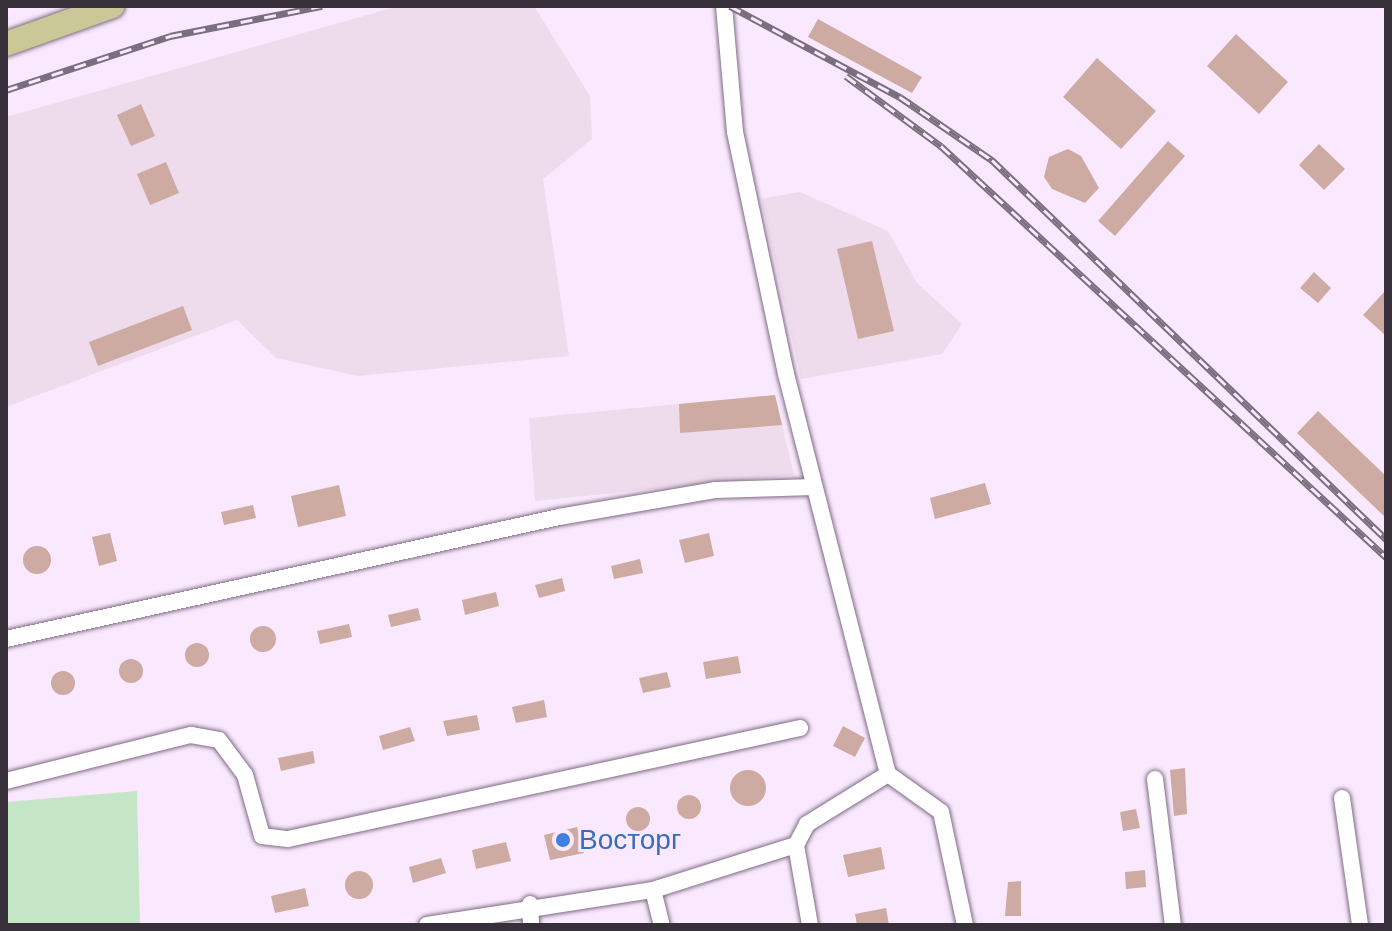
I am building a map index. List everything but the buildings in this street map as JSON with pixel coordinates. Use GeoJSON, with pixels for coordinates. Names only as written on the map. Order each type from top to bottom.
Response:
{"type":"FeatureCollection","features":[{"type":"Feature","properties":{"kind":"main road"},"geometry":{"type":"LineString","coordinates":[[6,44],[112,6]]}},
{"type":"Feature","properties":{"kind":"street"},"geometry":{"type":"LineString","coordinates":[[724,6],[735,132],[814,487],[888,774],[941,812],[965,925]]}},
{"type":"Feature","properties":{"kind":"street"},"geometry":{"type":"LineString","coordinates":[[6,639],[559,517],[715,490],[814,487]]}},
{"type":"Feature","properties":{"kind":"street"},"geometry":{"type":"LineString","coordinates":[[6,781],[191,735],[219,740],[245,775],[262,836],[288,839],[800,728]]}},
{"type":"Feature","properties":{"kind":"street"},"geometry":{"type":"LineString","coordinates":[[810,925],[796,845],[807,824],[888,774]]}},
{"type":"Feature","properties":{"kind":"street"},"geometry":{"type":"LineString","coordinates":[[1155,779],[1173,925]]}},
{"type":"Feature","properties":{"kind":"street"},"geometry":{"type":"LineString","coordinates":[[1342,798],[1360,925]]}},
{"type":"Feature","properties":{"kind":"street"},"geometry":{"type":"LineString","coordinates":[[427,925],[530,904],[653,890],[796,845]]}},
{"type":"Feature","properties":{"kind":"street"},"geometry":{"type":"LineString","coordinates":[[653,890],[662,925]]}},
{"type":"Feature","properties":{"kind":"street"},"geometry":{"type":"LineString","coordinates":[[530,904],[531,925]]}},
{"type":"Feature","properties":{"kind":"shaded area"},"geometry":{"type":"Polygon","coordinates":[[[399,6],[534,6],[590,96],[592,139],[543,179],[569,356],[358,376],[276,358],[237,320],[6,407],[6,117],[399,6]]]}},
{"type":"Feature","properties":{"kind":"shaded area"},"geometry":{"type":"Polygon","coordinates":[[[800,192],[888,231],[917,283],[962,324],[942,354],[801,379],[761,199],[800,192]]]}},
{"type":"Feature","properties":{"kind":"shaded area"},"geometry":{"type":"Polygon","coordinates":[[[775,395],[794,475],[535,501],[529,418],[775,395]]]}},
{"type":"Feature","properties":{"kind":"green space"},"geometry":{"type":"Polygon","coordinates":[[[137,791],[140,925],[6,925],[6,802],[137,791]]]}},
{"type":"Feature","properties":{"kind":"railway"},"geometry":{"type":"LineString","coordinates":[[6,90],[170,36],[322,6]]}},
{"type":"Feature","properties":{"kind":"railway"},"geometry":{"type":"LineString","coordinates":[[730,6],[900,97],[992,160],[1386,539]]}},
{"type":"Feature","properties":{"kind":"railway"},"geometry":{"type":"LineString","coordinates":[[846,76],[941,146],[1386,557]]}},
{"type":"Feature","properties":{"kind":"place","name":"Восторг"},"geometry":{"type":"Point","coordinates":[563,840]}}]}
